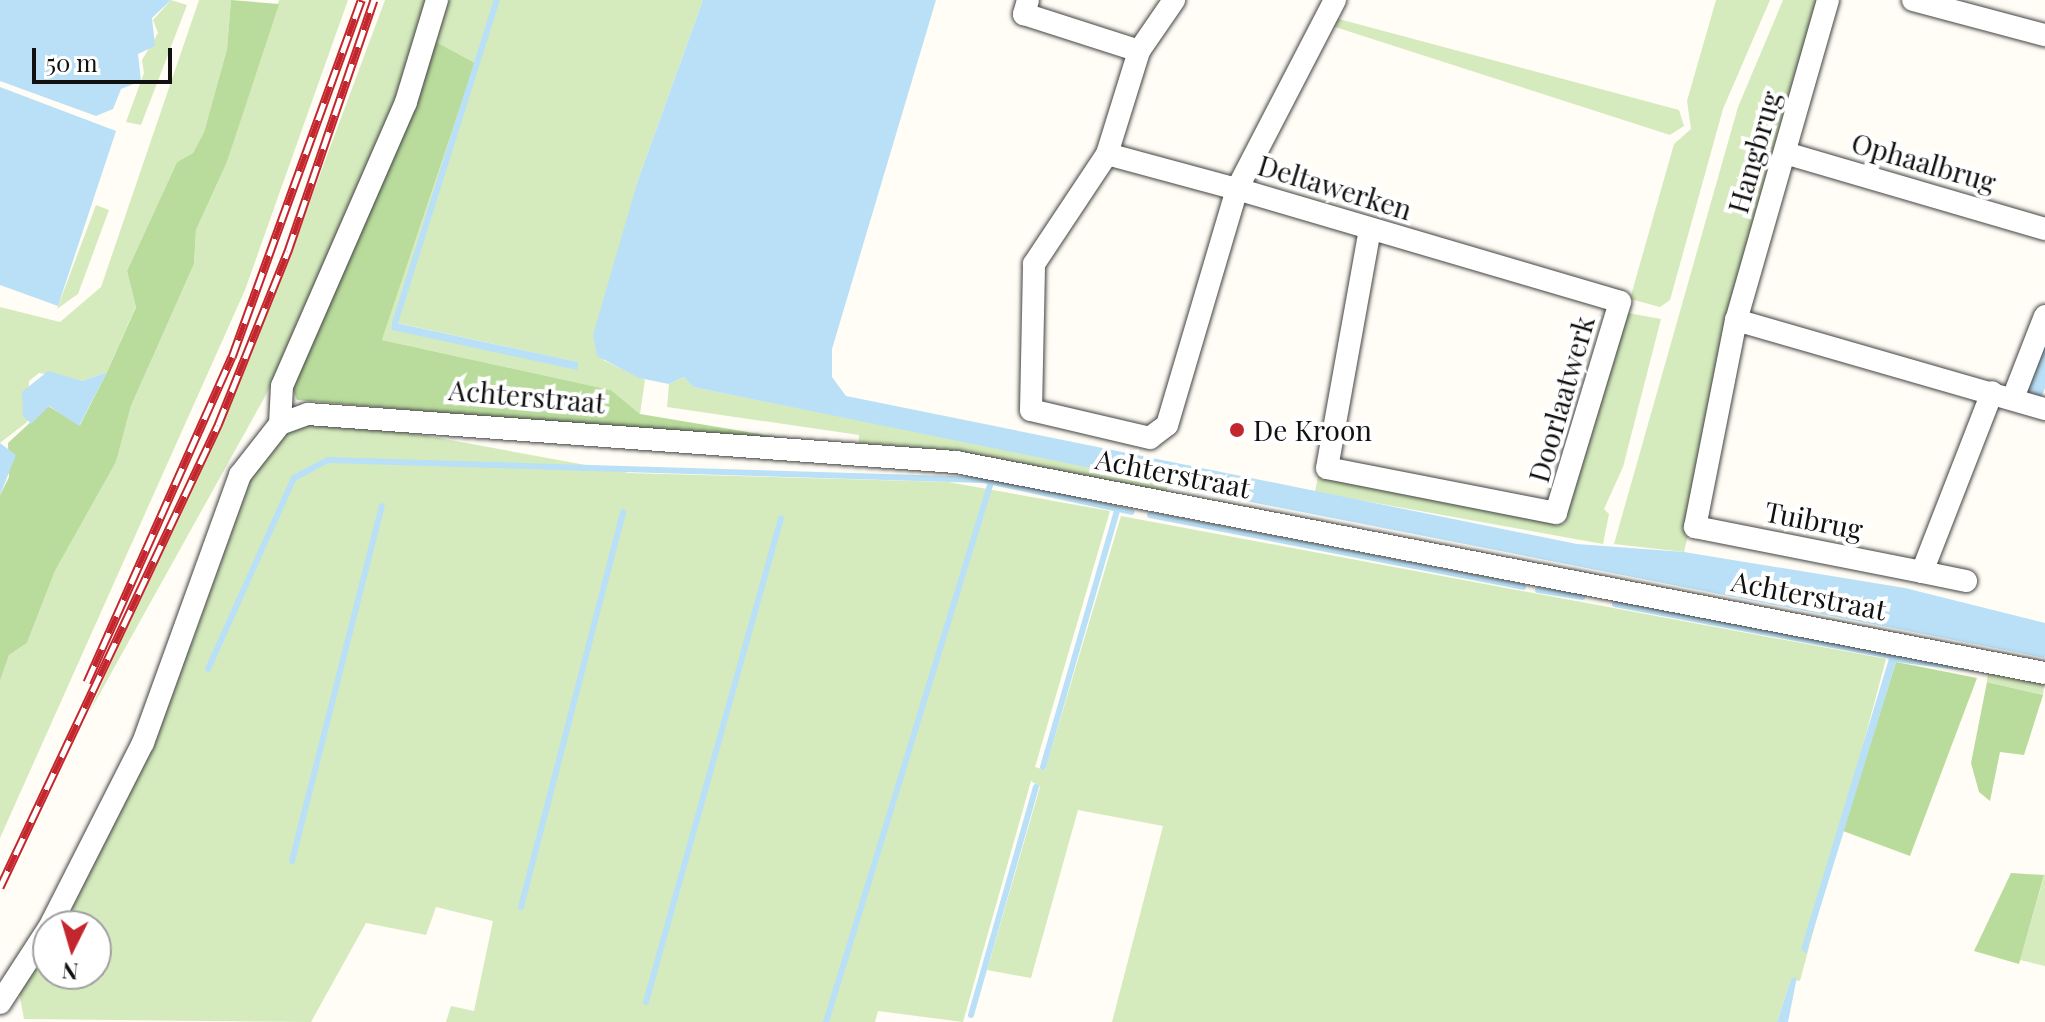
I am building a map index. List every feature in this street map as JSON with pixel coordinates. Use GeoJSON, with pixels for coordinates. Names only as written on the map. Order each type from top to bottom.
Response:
{"type":"FeatureCollection","features":[{"type":"Feature","properties":{"kind":"street"},"geometry":{"type":"LineString","coordinates":[[58,910],[143,743],[240,475],[280,424],[282,386],[406,102],[437,0]]}},
{"type":"Feature","properties":{"kind":"street"},"geometry":{"type":"LineString","coordinates":[[1028,0],[1024,14],[1139,51]]}},
{"type":"Feature","properties":{"kind":"street"},"geometry":{"type":"LineString","coordinates":[[1107,154],[1237,189],[1162,434],[1150,438],[1043,417],[1028,401],[1034,264],[1107,154],[1139,51],[1174,0]]}},
{"type":"Feature","properties":{"kind":"street","name":"Deltawerken"},"geometry":{"type":"LineString","coordinates":[[1335,0],[1237,189],[1620,302]]}},
{"type":"Feature","properties":{"kind":"street","name":"Hangbrug"},"geometry":{"type":"LineString","coordinates":[[1695,527],[1736,320],[1828,0]]}},
{"type":"Feature","properties":{"kind":"street"},"geometry":{"type":"LineString","coordinates":[[1913,0],[2045,35]]}},
{"type":"Feature","properties":{"kind":"street","name":"Ophaalbrug"},"geometry":{"type":"LineString","coordinates":[[1785,153],[2045,229]]}},
{"type":"Feature","properties":{"kind":"street","name":"Doorlaatwerk"},"geometry":{"type":"LineString","coordinates":[[1370,229],[1327,462],[1333,473],[1556,513],[1620,302]]}},
{"type":"Feature","properties":{"kind":"street"},"geometry":{"type":"LineString","coordinates":[[1922,572],[2002,395],[2045,316]]}},
{"type":"Feature","properties":{"kind":"street"},"geometry":{"type":"LineString","coordinates":[[1736,320],[2045,409]]}},
{"type":"Feature","properties":{"kind":"street","name":"Achterstraat"},"geometry":{"type":"LineString","coordinates":[[280,424],[344,411],[956,462],[2045,673]]}},
{"type":"Feature","properties":{"kind":"street","name":"Tuibrug"},"geometry":{"type":"LineString","coordinates":[[1695,527],[1966,581]]}},
{"type":"Feature","properties":{"kind":"street"},"geometry":{"type":"LineString","coordinates":[[0,1003],[32,954]]}},
{"type":"Feature","properties":{"kind":"green space"},"geometry":{"type":"Polygon","coordinates":[[[171,0],[187,5],[141,125],[126,122],[144,73],[142,60],[158,33],[153,20],[171,0]]]}},
{"type":"Feature","properties":{"kind":"green space"},"geometry":{"type":"Polygon","coordinates":[[[199,0],[231,0],[227,49],[204,132],[193,153],[177,162],[127,271],[136,306],[107,372],[82,381],[39,373],[29,381],[27,422],[0,443],[0,307],[60,322],[101,287],[199,0]]]}},
{"type":"Feature","properties":{"kind":"green space"},"geometry":{"type":"Polygon","coordinates":[[[231,0],[279,4],[227,162],[196,230],[194,264],[131,406],[116,462],[55,571],[27,643],[9,655],[0,681],[0,495],[9,477],[8,443],[48,406],[80,425],[107,372],[136,307],[127,271],[177,162],[193,153],[204,132],[227,49],[231,0]]]}},
{"type":"Feature","properties":{"kind":"green space"},"geometry":{"type":"Polygon","coordinates":[[[279,0],[348,0],[245,290],[0,838],[0,681],[9,655],[27,643],[55,571],[116,462],[131,406],[194,264],[196,230],[227,162],[279,0]]]}},
{"type":"Feature","properties":{"kind":"green space"},"geometry":{"type":"Polygon","coordinates":[[[385,0],[431,0],[380,143],[282,366],[89,713],[278,287],[385,0]]]}},
{"type":"Feature","properties":{"kind":"green space"},"geometry":{"type":"Polygon","coordinates":[[[441,0],[703,0],[638,180],[603,360],[645,380],[640,414],[611,390],[382,340],[475,63],[429,38],[441,0]],[[393,322],[392,323],[577,369],[577,362],[393,322]]]}},
{"type":"Feature","properties":{"kind":"green space"},"geometry":{"type":"Polygon","coordinates":[[[1716,0],[1770,0],[1723,109],[1670,300],[1660,307],[1630,299],[1674,144],[1691,129],[1687,101],[1716,0]]]}},
{"type":"Feature","properties":{"kind":"green space"},"geometry":{"type":"Polygon","coordinates":[[[1783,0],[1819,0],[1684,552],[1614,544],[1738,107],[1783,0]]]}},
{"type":"Feature","properties":{"kind":"green space"},"geometry":{"type":"Polygon","coordinates":[[[1335,18],[1679,110],[1684,126],[1670,135],[1332,26],[1335,18]]]}},
{"type":"Feature","properties":{"kind":"green space"},"geometry":{"type":"Polygon","coordinates":[[[429,38],[475,63],[382,340],[611,390],[640,414],[843,448],[297,400],[291,385],[429,38]]]}},
{"type":"Feature","properties":{"kind":"green space"},"geometry":{"type":"Polygon","coordinates":[[[96,205],[109,210],[78,294],[57,309],[96,205]]]}},
{"type":"Feature","properties":{"kind":"green space"},"geometry":{"type":"Polygon","coordinates":[[[1628,313],[1661,319],[1623,467],[1604,509],[1609,514],[1603,544],[1315,492],[1318,476],[1564,524],[1628,313]]]}},
{"type":"Feature","properties":{"kind":"green space"},"geometry":{"type":"Polygon","coordinates":[[[684,377],[693,387],[1169,482],[1165,495],[858,449],[859,435],[667,407],[669,384],[684,377]]]}},
{"type":"Feature","properties":{"kind":"green space"},"geometry":{"type":"Polygon","coordinates":[[[341,420],[629,473],[948,482],[1110,511],[1035,767],[1045,770],[1121,516],[1886,659],[1800,981],[1791,979],[1777,1022],[1112,1022],[1163,826],[1078,810],[1031,978],[987,970],[1040,787],[1031,781],[963,1022],[878,1011],[875,1022],[446,1022],[451,1006],[474,1011],[493,921],[436,907],[426,935],[366,923],[311,1022],[24,1019],[19,992],[32,970],[32,990],[112,990],[112,910],[66,910],[193,640],[262,446],[306,422],[341,420]]]}},
{"type":"Feature","properties":{"kind":"green space"},"geometry":{"type":"Polygon","coordinates":[[[1896,662],[1977,678],[1910,856],[1843,831],[1896,662]]]}},
{"type":"Feature","properties":{"kind":"green space"},"geometry":{"type":"Polygon","coordinates":[[[1988,673],[2045,679],[2043,695],[1987,682],[1988,673]]]}},
{"type":"Feature","properties":{"kind":"green space"},"geometry":{"type":"Polygon","coordinates":[[[1987,682],[2043,695],[2024,755],[2000,752],[1990,801],[1979,792],[1971,763],[1987,682]]]}},
{"type":"Feature","properties":{"kind":"green space"},"geometry":{"type":"Polygon","coordinates":[[[2011,873],[2044,875],[2019,964],[1974,951],[2011,873]]]}},
{"type":"Feature","properties":{"kind":"green space"},"geometry":{"type":"Polygon","coordinates":[[[2045,873],[2045,966],[2020,960],[2045,873]]]}},
{"type":"Feature","properties":{"kind":"water"},"geometry":{"type":"Polygon","coordinates":[[[0,0],[171,0],[152,18],[155,46],[138,54],[141,81],[121,89],[113,109],[96,116],[0,81],[0,0]]]}},
{"type":"Feature","properties":{"kind":"water"},"geometry":{"type":"Polygon","coordinates":[[[703,0],[936,0],[832,349],[832,377],[846,396],[1577,544],[1684,552],[1905,588],[2045,623],[2045,658],[1200,492],[1183,474],[1164,483],[693,387],[684,377],[669,384],[639,378],[597,356],[593,335],[638,180],[703,0]]]}},
{"type":"Feature","properties":{"kind":"water"},"geometry":{"type":"Polygon","coordinates":[[[0,87],[116,131],[58,306],[0,285],[0,87]]]}},
{"type":"Feature","properties":{"kind":"water"},"geometry":{"type":"Polygon","coordinates":[[[392,322],[578,362],[577,370],[392,330],[392,322]]]}},
{"type":"Feature","properties":{"kind":"water"},"geometry":{"type":"Polygon","coordinates":[[[2045,341],[2045,388],[2041,398],[2026,393],[2045,341]]]}},
{"type":"Feature","properties":{"kind":"water"},"geometry":{"type":"Polygon","coordinates":[[[48,371],[82,381],[107,372],[79,426],[49,406],[31,424],[23,416],[22,392],[48,371]]]}},
{"type":"Feature","properties":{"kind":"water"},"geometry":{"type":"Polygon","coordinates":[[[0,443],[16,455],[0,495],[0,443]]]}},
{"type":"Feature","properties":{"kind":"water"},"geometry":{"type":"Polygon","coordinates":[[[1891,652],[1974,672],[1896,662],[1806,954],[1801,949],[1891,652]]]}},
{"type":"Feature","properties":{"kind":"water"},"geometry":{"type":"Polygon","coordinates":[[[1797,977],[1788,1022],[1777,1022],[1791,979],[1797,977]]]}},
{"type":"Feature","properties":{"kind":"waterway"},"geometry":{"type":"LineString","coordinates":[[395,323],[497,0]]}},
{"type":"Feature","properties":{"kind":"waterway"},"geometry":{"type":"LineString","coordinates":[[208,669],[294,478],[328,460],[984,480],[1132,512]]}},
{"type":"Feature","properties":{"kind":"waterway"},"geometry":{"type":"LineString","coordinates":[[826,1022],[991,482]]}},
{"type":"Feature","properties":{"kind":"waterway"},"geometry":{"type":"LineString","coordinates":[[292,861],[382,506]]}},
{"type":"Feature","properties":{"kind":"waterway"},"geometry":{"type":"LineString","coordinates":[[1043,767],[1117,510]]}},
{"type":"Feature","properties":{"kind":"waterway"},"geometry":{"type":"LineString","coordinates":[[521,907],[623,512]]}},
{"type":"Feature","properties":{"kind":"waterway"},"geometry":{"type":"LineString","coordinates":[[1150,515],[1523,587]]}},
{"type":"Feature","properties":{"kind":"waterway"},"geometry":{"type":"LineString","coordinates":[[646,1002],[781,518]]}},
{"type":"Feature","properties":{"kind":"waterway"},"geometry":{"type":"LineString","coordinates":[[1538,590],[1582,597]]}},
{"type":"Feature","properties":{"kind":"waterway"},"geometry":{"type":"LineString","coordinates":[[1615,604],[1891,656]]}},
{"type":"Feature","properties":{"kind":"waterway"},"geometry":{"type":"LineString","coordinates":[[971,1015],[1036,787]]}},
{"type":"Feature","properties":{"kind":"railway"},"geometry":{"type":"LineString","coordinates":[[87,682],[232,357],[361,0]]}},
{"type":"Feature","properties":{"kind":"railway"},"geometry":{"type":"LineString","coordinates":[[0,887],[218,425],[288,251],[374,0]]}},
{"type":"Feature","properties":{"kind":"place","name":"De Kroon"},"geometry":{"type":"Point","coordinates":[1237,430]}}]}
